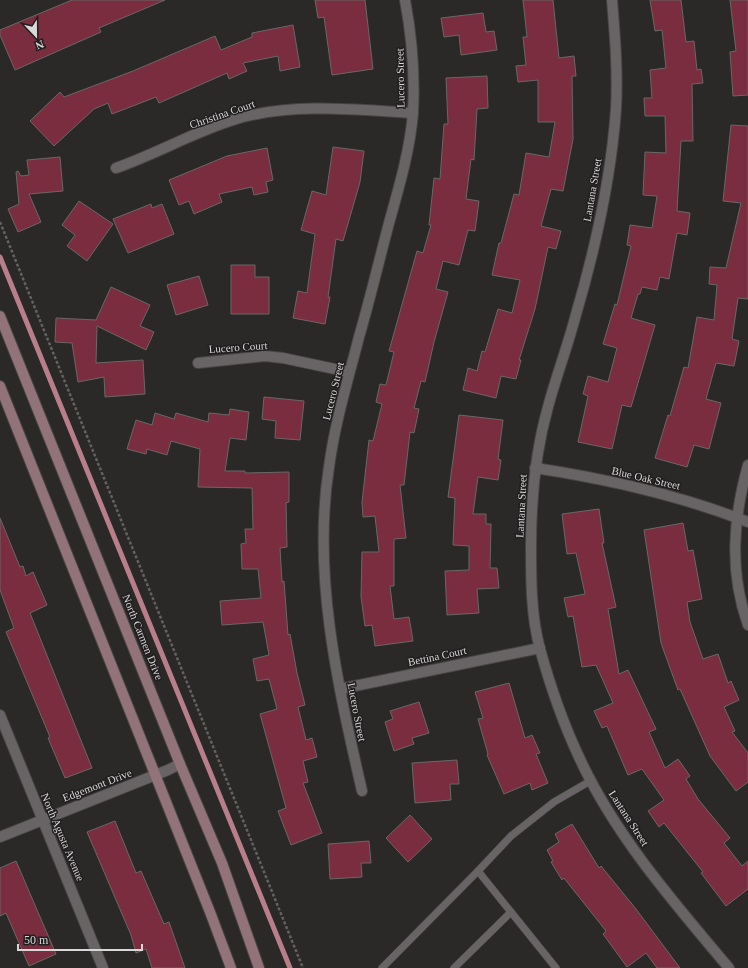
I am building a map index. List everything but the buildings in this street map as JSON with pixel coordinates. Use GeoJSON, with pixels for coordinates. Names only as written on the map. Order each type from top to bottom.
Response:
{"type":"FeatureCollection","features":[{"type":"Feature","properties":{"kind":"main road","name":"North Carmen Drive"},"geometry":{"type":"LineString","coordinates":[[0,316],[180,764],[222,863],[254,950],[259,968]]}},
{"type":"Feature","properties":{"kind":"main road"},"geometry":{"type":"LineString","coordinates":[[0,386],[154,776],[210,912],[230,968]]}},
{"type":"Feature","properties":{"kind":"street","name":"Lucero Street"},"geometry":{"type":"LineString","coordinates":[[362,791],[340,689],[326,584],[324,544],[328,468],[336,422],[402,176],[413,113],[412,49],[405,0]]}},
{"type":"Feature","properties":{"kind":"street","name":"Lantana Street"},"geometry":{"type":"LineString","coordinates":[[612,0],[617,82],[614,130],[606,190],[588,270],[547,409],[535,468],[531,511],[532,592],[540,648],[563,718],[579,758],[618,824],[650,871],[729,968]]}},
{"type":"Feature","properties":{"kind":"street","name":"Christina Court"},"geometry":{"type":"LineString","coordinates":[[116,168],[235,120],[268,112],[296,108],[323,108],[413,113]]}},
{"type":"Feature","properties":{"kind":"street","name":"Lucero Court"},"geometry":{"type":"LineString","coordinates":[[198,363],[265,356],[349,372]]}},
{"type":"Feature","properties":{"kind":"street"},"geometry":{"type":"LineString","coordinates":[[748,465],[737,518],[734,550],[737,580],[743,610],[748,625]]}},
{"type":"Feature","properties":{"kind":"street","name":"Blue Oak Street"},"geometry":{"type":"LineString","coordinates":[[535,468],[578,475],[668,494],[748,522]]}},
{"type":"Feature","properties":{"kind":"street","name":"Bettina Court"},"geometry":{"type":"LineString","coordinates":[[340,689],[540,648]]}},
{"type":"Feature","properties":{"kind":"street","name":"North Agusta Avenue"},"geometry":{"type":"LineString","coordinates":[[0,715],[103,968]]}},
{"type":"Feature","properties":{"kind":"street","name":"Edgemont Drive"},"geometry":{"type":"LineString","coordinates":[[0,837],[42,819],[154,776],[180,764]]}},
{"type":"Feature","properties":{"kind":"lane"},"geometry":{"type":"LineString","coordinates":[[382,968],[511,836],[554,802],[592,780]]}},
{"type":"Feature","properties":{"kind":"lane"},"geometry":{"type":"LineString","coordinates":[[478,870],[556,968]]}},
{"type":"Feature","properties":{"kind":"lane"},"geometry":{"type":"LineString","coordinates":[[454,968],[511,912]]}},
{"type":"Feature","properties":{"kind":"path"},"geometry":{"type":"LineString","coordinates":[[0,222],[303,968]]}},
{"type":"Feature","properties":{"kind":"waterway"},"geometry":{"type":"LineString","coordinates":[[0,257],[290,968]]}}]}
